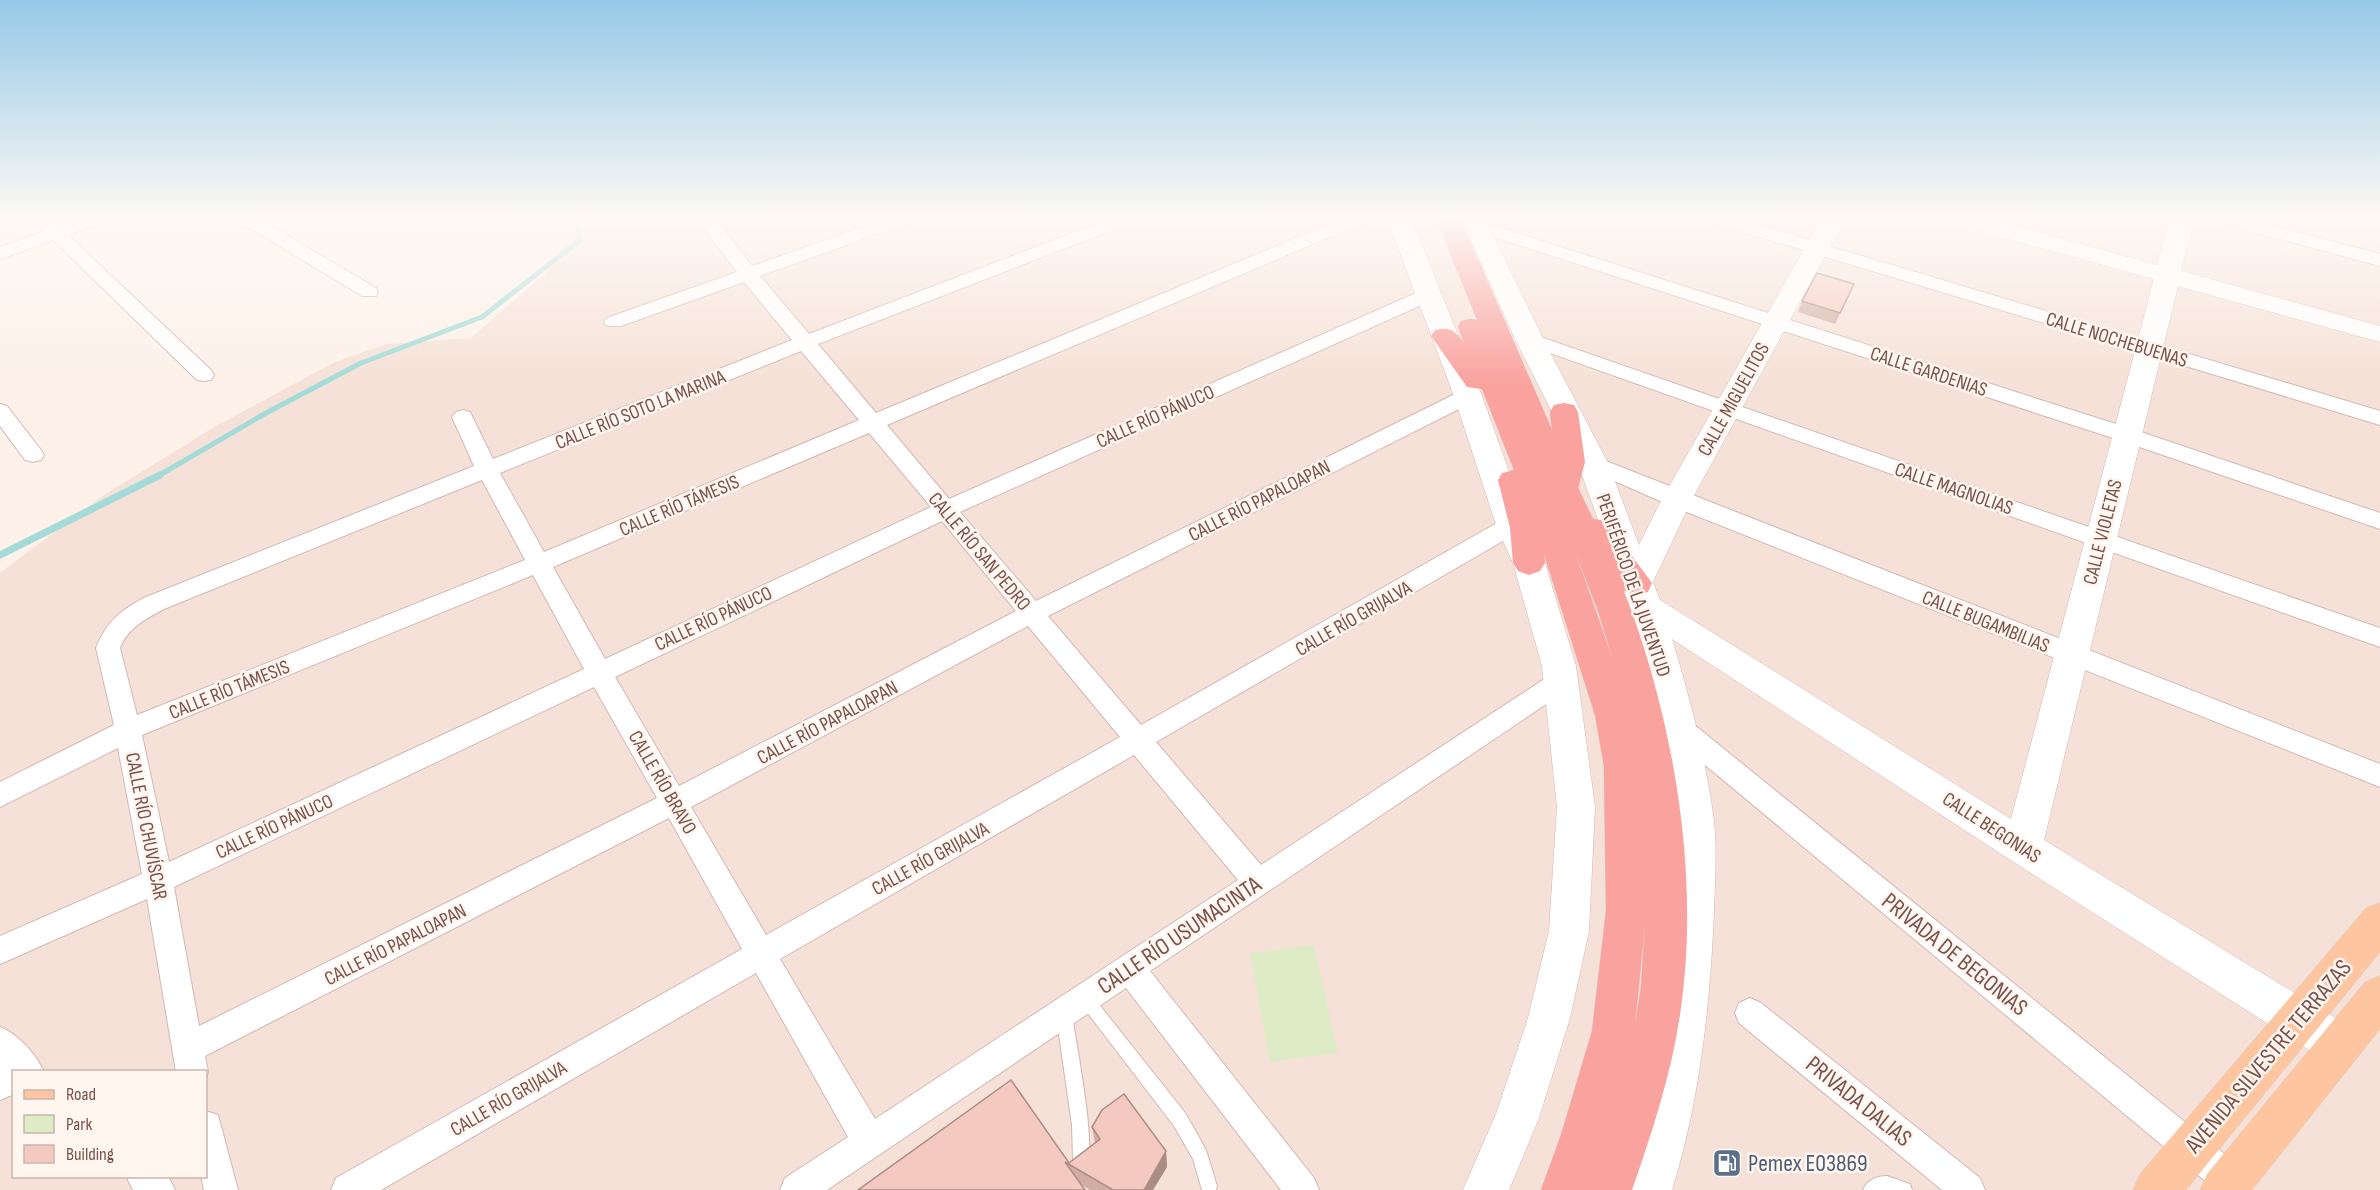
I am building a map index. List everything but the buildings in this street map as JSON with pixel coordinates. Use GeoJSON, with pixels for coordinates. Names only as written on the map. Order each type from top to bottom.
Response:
{"type":"FeatureCollection","features":[{"type":"Feature","properties":{"kind":"highway"},"geometry":{"type":"LineString","coordinates":[[1449,274],[1537,490],[1600,669],[1613,715],[1622,766],[1626,911],[1612,1031],[1584,1135],[1564,1190]]}},
{"type":"Feature","properties":{"kind":"highway","name":"PERIFÉRICO DE LA JUVENTUD"},"geometry":{"type":"LineString","coordinates":[[1484,274],[1536,427],[1569,497],[1624,638],[1644,710],[1654,763],[1666,906],[1662,988],[1644,1081],[1609,1190]]}},
{"type":"Feature","properties":{"kind":"highway"},"geometry":{"type":"LineString","coordinates":[[1445,336],[1507,419],[1509,465],[1526,528],[1529,563]]}},
{"type":"Feature","properties":{"kind":"highway"},"geometry":{"type":"LineString","coordinates":[[1564,412],[1570,471],[1569,497],[1590,521],[1641,595]]}},
{"type":"Feature","properties":{"kind":"main road","name":"AVENIDA SILVESTRE TERRAZAS"},"geometry":{"type":"LineString","coordinates":[[2156,1190],[2380,921]]}},
{"type":"Feature","properties":{"kind":"main road"},"geometry":{"type":"LineString","coordinates":[[2233,1187],[2340,1045],[2380,996]]}},
{"type":"Feature","properties":{"kind":"street"},"geometry":{"type":"LineString","coordinates":[[97,274],[204,375]]}},
{"type":"Feature","properties":{"kind":"street"},"geometry":{"type":"LineString","coordinates":[[338,274],[369,292]]}},
{"type":"Feature","properties":{"kind":"street"},"geometry":{"type":"LineString","coordinates":[[614,322],[748,274]]}},
{"type":"Feature","properties":{"kind":"street","name":"CALLE RÍO SAN PEDRO"},"geometry":{"type":"LineString","coordinates":[[748,274],[1257,882]]}},
{"type":"Feature","properties":{"kind":"street","name":"CALLE RÍO SOTO LA MARINA"},"geometry":{"type":"LineString","coordinates":[[155,603],[805,342],[982,274]]}},
{"type":"Feature","properties":{"kind":"street","name":"CALLE RÍO TÁMESIS"},"geometry":{"type":"LineString","coordinates":[[0,795],[87,753],[128,730],[540,563],[1228,274]]}},
{"type":"Feature","properties":{"kind":"street"},"geometry":{"type":"LineString","coordinates":[[1422,274],[1468,396],[1512,525],[1529,563],[1561,681],[1576,807],[1569,931],[1549,1018],[1517,1118],[1486,1190]]}},
{"type":"Feature","properties":{"kind":"street","name":"PERIFÉRICO DE LA JUVENTUD"},"geometry":{"type":"LineString","coordinates":[[1494,274],[1564,412],[1593,463],[1641,595],[1678,727],[1695,822],[1691,968],[1676,1083],[1659,1159],[1649,1190]]}},
{"type":"Feature","properties":{"kind":"street","name":"CALLE GARDENIAS"},"geometry":{"type":"LineString","coordinates":[[1629,274],[2127,435],[2380,521]]}},
{"type":"Feature","properties":{"kind":"street","name":"CALLE MIGUELITOS"},"geometry":{"type":"LineString","coordinates":[[1641,595],[1677,499],[1803,274]]}},
{"type":"Feature","properties":{"kind":"street","name":"CALLE NOCHEBUENAS"},"geometry":{"type":"LineString","coordinates":[[1904,274],[2380,418]]}},
{"type":"Feature","properties":{"kind":"street"},"geometry":{"type":"LineString","coordinates":[[2155,274],[2380,334]]}},
{"type":"Feature","properties":{"kind":"street","name":"CALLE VIOLETAS"},"geometry":{"type":"LineString","coordinates":[[2023,847],[2168,274]]}},
{"type":"Feature","properties":{"kind":"street","name":"CALLE RÍO PÁNUCO"},"geometry":{"type":"LineString","coordinates":[[0,950],[158,881],[945,510],[1430,294]]}},
{"type":"Feature","properties":{"kind":"street","name":"CALLE MAGNOLIAS"},"geometry":{"type":"LineString","coordinates":[[1528,339],[2380,638]]}},
{"type":"Feature","properties":{"kind":"street","name":"CALLE RÍO PAPALOAPAN"},"geometry":{"type":"LineString","coordinates":[[189,1060],[1032,613],[1468,396]]}},
{"type":"Feature","properties":{"kind":"street"},"geometry":{"type":"LineString","coordinates":[[0,411],[33,455]]}},
{"type":"Feature","properties":{"kind":"street","name":"CALLE RÍO BRAVO"},"geometry":{"type":"LineString","coordinates":[[463,417],[487,470],[599,672],[870,1143]]}},
{"type":"Feature","properties":{"kind":"street","name":"CALLE BUGAMBILIAS"},"geometry":{"type":"LineString","coordinates":[[1593,463],[1677,499],[2380,776]]}},
{"type":"Feature","properties":{"kind":"street","name":"CALLE RÍO GRIJALVA"},"geometry":{"type":"LineString","coordinates":[[348,1190],[762,952],[1139,741],[1512,525]]}},
{"type":"Feature","properties":{"kind":"street","name":"CALLE BEGONIAS"},"geometry":{"type":"LineString","coordinates":[[1641,595],[1684,630],[2023,847],[2340,1045]]}},
{"type":"Feature","properties":{"kind":"street","name":"CALLE RÍO CHUVÍSCAR"},"geometry":{"type":"LineString","coordinates":[[155,603],[132,615],[119,626],[108,648],[128,730],[158,881],[189,1060]]}},
{"type":"Feature","properties":{"kind":"street","name":"CALLE RÍO USUMACINTA"},"geometry":{"type":"LineString","coordinates":[[797,1190],[1561,681]]}},
{"type":"Feature","properties":{"kind":"street","name":"PRIVADA DE BEGONIAS"},"geometry":{"type":"LineString","coordinates":[[1678,727],[2192,1147],[2233,1187]]}},
{"type":"Feature","properties":{"kind":"street"},"geometry":{"type":"LineString","coordinates":[[1129,968],[1302,1190]]}},
{"type":"Feature","properties":{"kind":"street","name":"PRIVADA DALIAS"},"geometry":{"type":"LineString","coordinates":[[1750,1013],[1968,1190]]}},
{"type":"Feature","properties":{"kind":"street"},"geometry":{"type":"LineString","coordinates":[[0,1042],[14,1070]]}},
{"type":"Feature","properties":{"kind":"street"},"geometry":{"type":"LineString","coordinates":[[207,1131],[221,1190]]}},
{"type":"Feature","properties":{"kind":"street"},"geometry":{"type":"LineString","coordinates":[[145,1178],[158,1190]]}},
{"type":"Feature","properties":{"kind":"lane"},"geometry":{"type":"LineString","coordinates":[[1074,1005],[1081,1160]]}},
{"type":"Feature","properties":{"kind":"lane"},"geometry":{"type":"LineString","coordinates":[[1074,1005],[1180,1120],[1200,1156],[1209,1186]]}},
{"type":"Feature","properties":{"kind":"lane"},"geometry":{"type":"LineString","coordinates":[[1871,1190],[1879,1184],[1886,1184],[1904,1190]]}},
{"type":"Feature","properties":{"kind":"shaded area"},"geometry":{"type":"Polygon","coordinates":[[[545,274],[2380,274],[2380,1190],[0,1190],[0,573],[104,495],[216,426],[335,362],[387,344],[471,338],[545,274]]]}},
{"type":"Feature","properties":{"kind":"green space"},"geometry":{"type":"Polygon","coordinates":[[[1314,945],[1338,1053],[1270,1062],[1250,953],[1314,945]]]}},
{"type":"Feature","properties":{"kind":"waterway"},"geometry":{"type":"LineString","coordinates":[[158,476],[266,413],[361,363],[482,317],[537,274]]}},
{"type":"Feature","properties":{"kind":"waterway"},"geometry":{"type":"LineString","coordinates":[[0,555],[158,476]]}},
{"type":"Feature","properties":{"kind":"place","name":"Pemex E03869"},"geometry":{"type":"Point","coordinates":[1727,1163]}}]}
